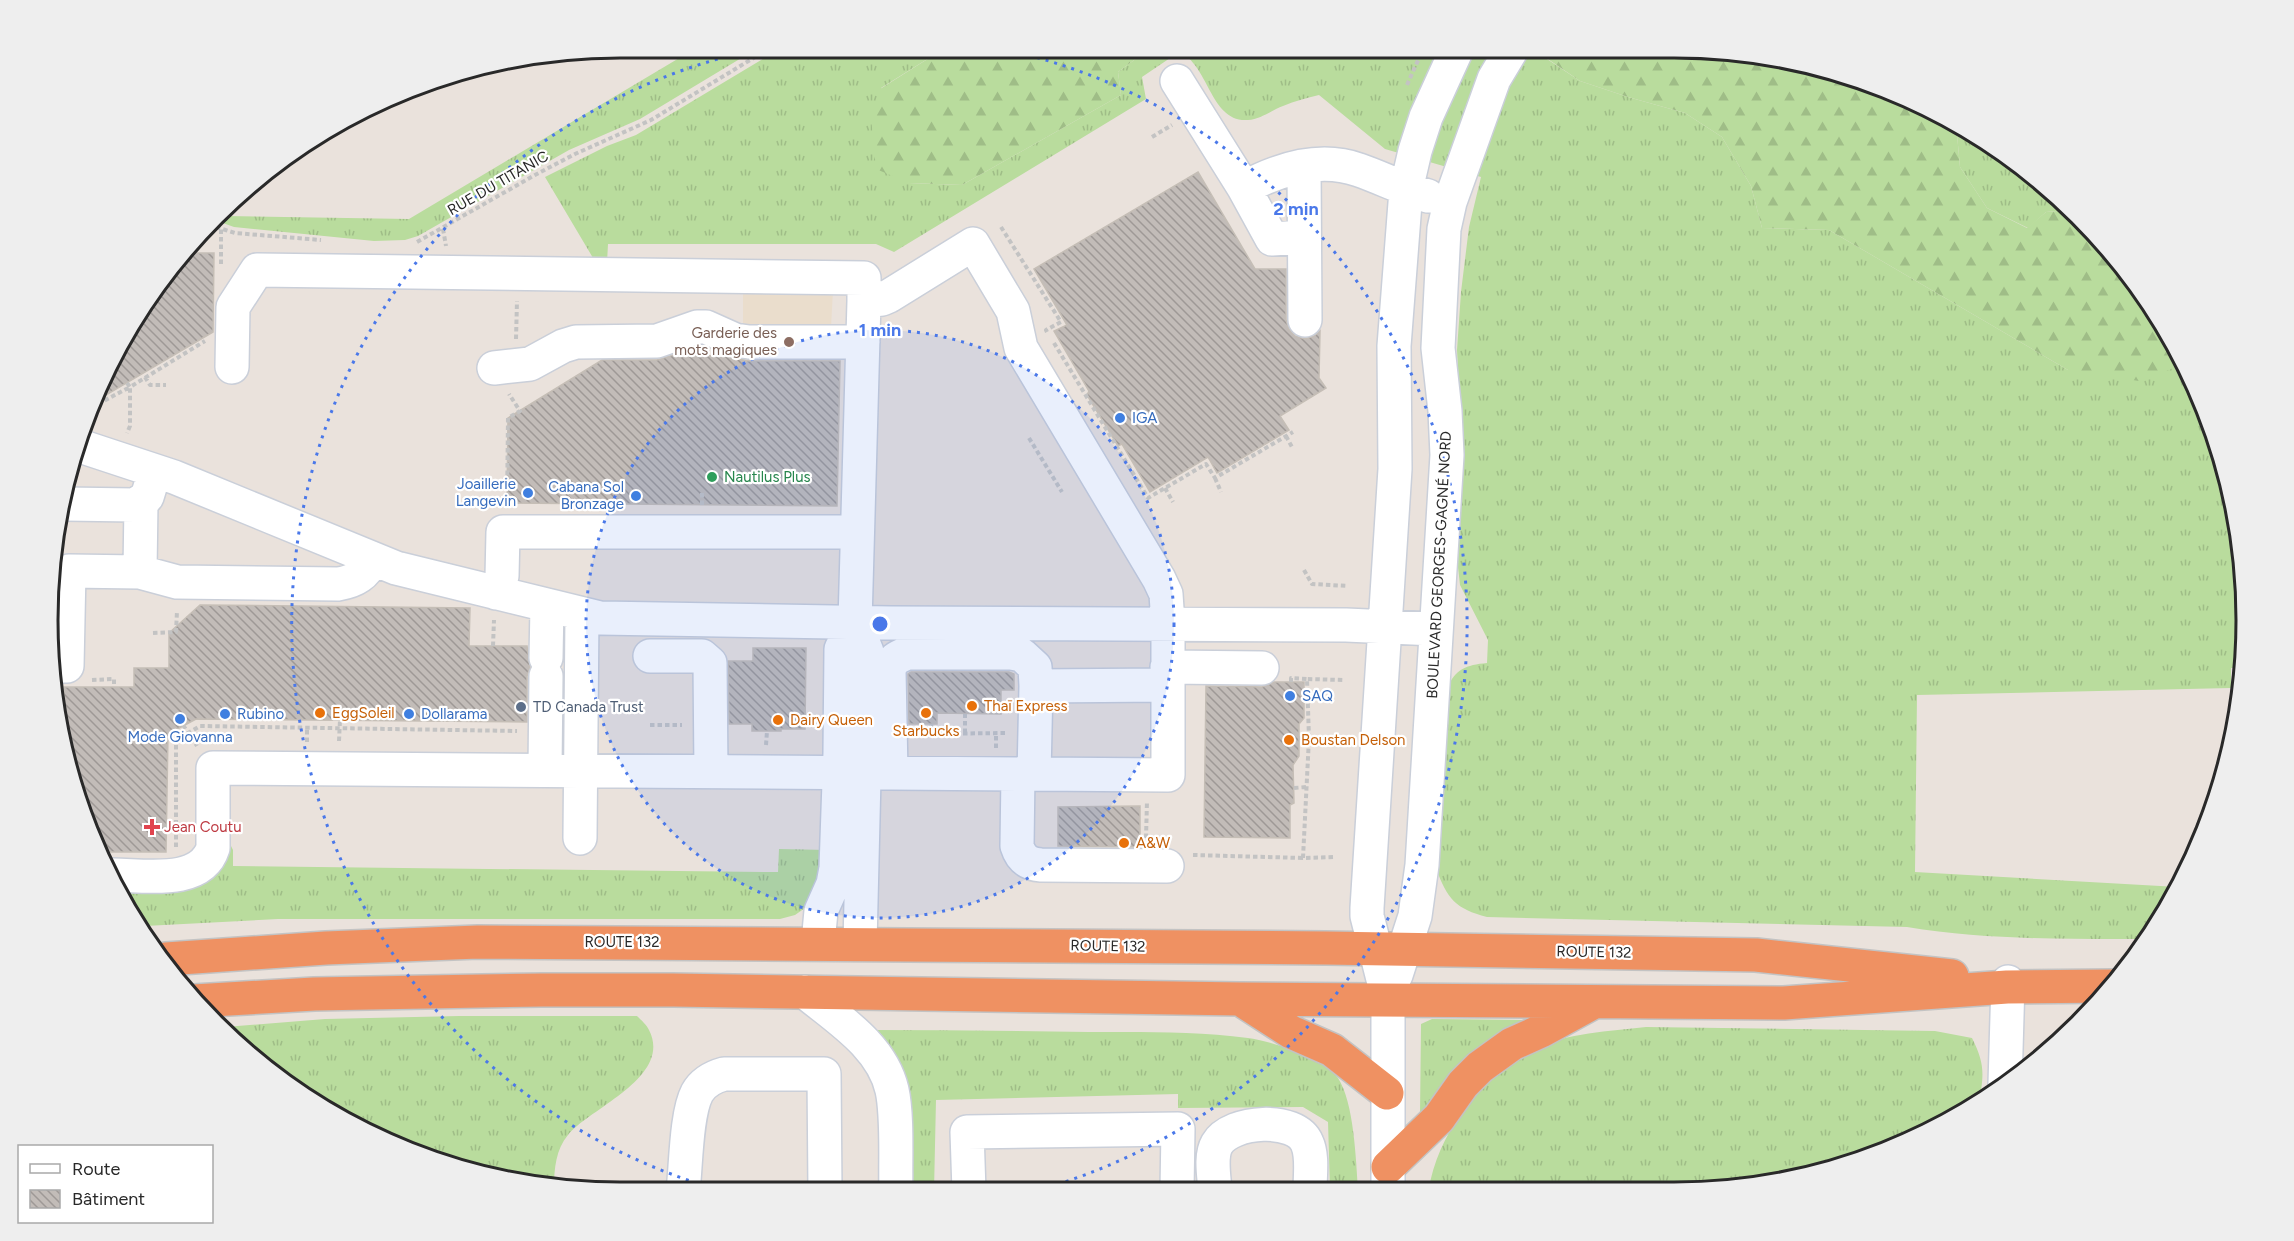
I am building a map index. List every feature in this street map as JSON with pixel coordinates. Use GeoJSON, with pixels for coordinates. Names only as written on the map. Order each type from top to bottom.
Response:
{"type":"FeatureCollection","features":[{"type":"Feature","properties":{"kind":"highway","name":"ROUTE 132"},"geometry":{"type":"LineString","coordinates":[[172,959],[285,950],[459,943],[819,943],[1390,949],[1756,955],[2008,985],[2097,989]]}},
{"type":"Feature","properties":{"kind":"highway","name":"ROUTE 132"},"geometry":{"type":"LineString","coordinates":[[207,1000],[314,994],[465,990],[1784,1003],[2008,985]]}},
{"type":"Feature","properties":{"kind":"highway"},"geometry":{"type":"LineString","coordinates":[[1240,999],[1292,1032],[1332,1050],[1387,1093]]}},
{"type":"Feature","properties":{"kind":"highway"},"geometry":{"type":"LineString","coordinates":[[1388,1178],[1439,1118],[1463,1083],[1480,1067],[1512,1044],[1596,1001]]}},
{"type":"Feature","properties":{"kind":"street"},"geometry":{"type":"LineString","coordinates":[[1388,1178],[1390,949],[1367,908],[1395,469],[1394,346],[1406,190],[1426,117],[1453,58]]}},
{"type":"Feature","properties":{"kind":"street","name":"BOULEVARD GEORGES-GAGNÉ NORD"},"geometry":{"type":"LineString","coordinates":[[1390,949],[1420,894],[1447,455],[1438,338],[1444,229],[1450,202],[1494,79],[1507,58]]}},
{"type":"Feature","properties":{"kind":"street"},"geometry":{"type":"LineString","coordinates":[[1177,81],[1244,188],[1272,239],[1304,237]]}},
{"type":"Feature","properties":{"kind":"street"},"geometry":{"type":"LineString","coordinates":[[1244,188],[1275,173],[1304,166],[1336,164],[1358,169],[1406,190],[1450,202]]}},
{"type":"Feature","properties":{"kind":"street"},"geometry":{"type":"LineString","coordinates":[[1304,166],[1305,320]]}},
{"type":"Feature","properties":{"kind":"street"},"geometry":{"type":"LineString","coordinates":[[119,875],[179,875],[203,865],[211,856],[213,848],[213,768],[1168,775],[1168,624],[1164,587],[1021,348],[1013,310],[973,244],[889,296],[864,301]]}},
{"type":"Feature","properties":{"kind":"street"},"geometry":{"type":"LineString","coordinates":[[232,367],[233,307],[257,270],[864,278],[855,622],[867,652],[860,944]]}},
{"type":"Feature","properties":{"kind":"street"},"geometry":{"type":"LineString","coordinates":[[506,370],[530,364],[563,346],[576,342],[657,341],[697,327],[706,327],[735,340],[749,342],[863,342]]}},
{"type":"Feature","properties":{"kind":"street"},"geometry":{"type":"LineString","coordinates":[[86,448],[174,477],[373,559],[495,603],[547,606],[610,619],[1435,629]]}},
{"type":"Feature","properties":{"kind":"street"},"geometry":{"type":"LineString","coordinates":[[71,504],[135,505],[141,503],[147,497],[154,471]]}},
{"type":"Feature","properties":{"kind":"street"},"geometry":{"type":"LineString","coordinates":[[140,572],[141,503]]}},
{"type":"Feature","properties":{"kind":"street"},"geometry":{"type":"LineString","coordinates":[[495,603],[502,576],[503,532],[857,532]]}},
{"type":"Feature","properties":{"kind":"street"},"geometry":{"type":"LineString","coordinates":[[61,667],[68,666],[69,570],[140,572],[177,582],[338,584],[350,582],[359,577],[367,571],[373,559]]}},
{"type":"Feature","properties":{"kind":"street"},"geometry":{"type":"LineString","coordinates":[[545,770],[547,606]]}},
{"type":"Feature","properties":{"kind":"street"},"geometry":{"type":"LineString","coordinates":[[580,838],[582,614]]}},
{"type":"Feature","properties":{"kind":"street"},"geometry":{"type":"LineString","coordinates":[[819,943],[821,911],[835,876],[865,773],[891,662],[898,656],[909,653],[1011,652],[1022,655],[1035,667],[1036,686],[1017,846],[1019,854],[1025,860],[1032,864],[1167,866]]}},
{"type":"Feature","properties":{"kind":"street"},"geometry":{"type":"LineString","coordinates":[[650,656],[702,656],[710,663],[711,771]]}},
{"type":"Feature","properties":{"kind":"street"},"geometry":{"type":"LineString","coordinates":[[1036,686],[1262,668]]}},
{"type":"Feature","properties":{"kind":"street"},"geometry":{"type":"LineString","coordinates":[[2006,1073],[2008,985]]}},
{"type":"Feature","properties":{"kind":"street"},"geometry":{"type":"LineString","coordinates":[[805,992],[867,1043],[886,1073],[894,1101],[896,1182]]}},
{"type":"Feature","properties":{"kind":"street"},"geometry":{"type":"LineString","coordinates":[[684,1182],[691,1115],[698,1092],[714,1077],[724,1074],[824,1074],[825,1182]]}},
{"type":"Feature","properties":{"kind":"street"},"geometry":{"type":"LineString","coordinates":[[1215,1182],[1214,1150],[1222,1138],[1239,1128],[1265,1125],[1294,1128],[1303,1136],[1308,1144],[1310,1156],[1310,1182]]}},
{"type":"Feature","properties":{"kind":"street"},"geometry":{"type":"LineString","coordinates":[[969,1182],[967,1132],[1178,1129],[1177,1182]]}},
{"type":"Feature","properties":{"kind":"path","name":"RUE DU TITANIC"},"geometry":{"type":"LineString","coordinates":[[411,245],[427,239],[545,169],[651,120],[753,58]]}},
{"type":"Feature","properties":{"kind":"path"},"geometry":{"type":"LineString","coordinates":[[1001,226],[1061,322],[1046,330],[1148,498],[1206,464],[1221,492]]}},
{"type":"Feature","properties":{"kind":"path"},"geometry":{"type":"LineString","coordinates":[[218,228],[235,233],[326,241]]}},
{"type":"Feature","properties":{"kind":"path"},"geometry":{"type":"LineString","coordinates":[[221,264],[222,230]]}},
{"type":"Feature","properties":{"kind":"path"},"geometry":{"type":"LineString","coordinates":[[507,511],[508,418],[520,411],[506,370],[517,296]]}},
{"type":"Feature","properties":{"kind":"path"},"geometry":{"type":"LineString","coordinates":[[103,401],[206,341]]}},
{"type":"Feature","properties":{"kind":"path"},"geometry":{"type":"LineString","coordinates":[[145,377],[150,385],[166,385]]}},
{"type":"Feature","properties":{"kind":"path"},"geometry":{"type":"LineString","coordinates":[[126,434],[130,426],[128,385]]}},
{"type":"Feature","properties":{"kind":"path"},"geometry":{"type":"LineString","coordinates":[[1215,478],[1293,432]]}},
{"type":"Feature","properties":{"kind":"path"},"geometry":{"type":"LineString","coordinates":[[1286,436],[1293,449]]}},
{"type":"Feature","properties":{"kind":"path"},"geometry":{"type":"LineString","coordinates":[[1029,438],[1062,492]]}},
{"type":"Feature","properties":{"kind":"path"},"geometry":{"type":"LineString","coordinates":[[1165,488],[1173,502]]}},
{"type":"Feature","properties":{"kind":"path"},"geometry":{"type":"LineString","coordinates":[[1304,570],[1312,584],[1348,586]]}},
{"type":"Feature","properties":{"kind":"path"},"geometry":{"type":"LineString","coordinates":[[153,633],[176,632],[177,603]]}},
{"type":"Feature","properties":{"kind":"path"},"geometry":{"type":"LineString","coordinates":[[493,646],[495,603]]}},
{"type":"Feature","properties":{"kind":"path"},"geometry":{"type":"LineString","coordinates":[[176,619],[181,623]]}},
{"type":"Feature","properties":{"kind":"path"},"geometry":{"type":"LineString","coordinates":[[1291,682],[1291,678],[1343,680]]}},
{"type":"Feature","properties":{"kind":"path"},"geometry":{"type":"LineString","coordinates":[[90,680],[114,679],[114,687]]}},
{"type":"Feature","properties":{"kind":"path"},"geometry":{"type":"LineString","coordinates":[[1303,858],[1309,738],[1307,679]]}},
{"type":"Feature","properties":{"kind":"path"},"geometry":{"type":"LineString","coordinates":[[965,714],[965,734]]}},
{"type":"Feature","properties":{"kind":"path"},"geometry":{"type":"LineString","coordinates":[[226,719],[226,726]]}},
{"type":"Feature","properties":{"kind":"path"},"geometry":{"type":"LineString","coordinates":[[290,720],[290,727]]}},
{"type":"Feature","properties":{"kind":"path"},"geometry":{"type":"LineString","coordinates":[[319,728],[320,720]]}},
{"type":"Feature","properties":{"kind":"path"},"geometry":{"type":"LineString","coordinates":[[339,728],[340,720]]}},
{"type":"Feature","properties":{"kind":"path"},"geometry":{"type":"LineString","coordinates":[[409,721],[409,729]]}},
{"type":"Feature","properties":{"kind":"path"},"geometry":{"type":"LineString","coordinates":[[932,724],[932,733]]}},
{"type":"Feature","properties":{"kind":"path"},"geometry":{"type":"LineString","coordinates":[[183,725],[200,751]]}},
{"type":"Feature","properties":{"kind":"path"},"geometry":{"type":"LineString","coordinates":[[650,725],[684,725]]}},
{"type":"Feature","properties":{"kind":"path"},"geometry":{"type":"LineString","coordinates":[[918,745],[918,734],[1007,733]]}},
{"type":"Feature","properties":{"kind":"path"},"geometry":{"type":"LineString","coordinates":[[1299,738],[1309,738]]}},
{"type":"Feature","properties":{"kind":"path"},"geometry":{"type":"LineString","coordinates":[[1294,788],[1306,788]]}},
{"type":"Feature","properties":{"kind":"path"},"geometry":{"type":"LineString","coordinates":[[1140,840],[1146,840],[1147,795]]}},
{"type":"Feature","properties":{"kind":"path"},"geometry":{"type":"LineString","coordinates":[[166,827],[176,828]]}},
{"type":"Feature","properties":{"kind":"path"},"geometry":{"type":"LineString","coordinates":[[1202,855],[1333,857]]}},
{"type":"Feature","properties":{"kind":"shaded area","name":"Garderie des mots magiques"},"geometry":{"type":"Polygon","coordinates":[[[743,289],[833,290],[831,328],[840,358],[839,399],[669,398],[670,355],[743,356],[743,289]]]}},
{"type":"Feature","properties":{"kind":"green space"},"geometry":{"type":"Polygon","coordinates":[[[679,58],[741,58],[640,119],[569,150],[418,236],[405,240],[374,241],[234,227],[223,223],[230,216],[409,219],[679,58]]]}},
{"type":"Feature","properties":{"kind":"green space"},"geometry":{"type":"Polygon","coordinates":[[[764,58],[929,58],[881,88],[909,183],[962,185],[1121,95],[1118,72],[1137,58],[1170,58],[1142,77],[1146,99],[894,252],[876,244],[608,244],[607,263],[596,263],[545,177],[607,146],[636,135],[764,58]]]}},
{"type":"Feature","properties":{"kind":"green space"},"geometry":{"type":"Polygon","coordinates":[[[929,58],[1137,58],[1118,72],[1121,95],[962,185],[909,183],[876,169],[871,117],[880,89],[929,58]]]}},
{"type":"Feature","properties":{"kind":"green space"},"geometry":{"type":"Polygon","coordinates":[[[1189,58],[1546,58],[1580,81],[1685,113],[1722,137],[1751,186],[1762,228],[1829,230],[2068,370],[2175,366],[2206,440],[2225,511],[2231,547],[2236,620],[2231,688],[1917,695],[1915,872],[2168,886],[2137,939],[1996,937],[1907,927],[1487,917],[1476,914],[1454,901],[1444,888],[1436,868],[1447,689],[1462,669],[1487,663],[1488,640],[1460,585],[1457,558],[1460,405],[1457,350],[1469,227],[1481,177],[1385,149],[1319,95],[1288,104],[1253,119],[1235,118],[1217,103],[1189,58]]]}},
{"type":"Feature","properties":{"kind":"green space"},"geometry":{"type":"Polygon","coordinates":[[[1546,58],[1673,58],[1747,63],[1783,69],[1854,88],[1922,116],[1957,136],[1960,167],[1987,208],[2027,228],[2046,212],[2058,211],[2071,223],[2096,250],[2141,308],[2175,367],[2139,381],[2068,370],[1829,230],[1762,228],[1751,186],[1722,137],[1685,113],[1580,81],[1546,58]]]}},
{"type":"Feature","properties":{"kind":"green space"},"geometry":{"type":"Polygon","coordinates":[[[1957,136],[2016,175],[2058,211],[2046,212],[2028,228],[1987,208],[1960,167],[1957,136]]]}},
{"type":"Feature","properties":{"kind":"green space"},"geometry":{"type":"Polygon","coordinates":[[[231,846],[233,866],[764,872],[778,872],[779,849],[828,850],[808,906],[795,915],[780,919],[278,919],[149,926],[126,887],[231,846]]]}},
{"type":"Feature","properties":{"kind":"green space"},"geometry":{"type":"Polygon","coordinates":[[[637,1016],[648,1028],[653,1047],[650,1062],[640,1077],[568,1135],[561,1146],[554,1179],[547,1178],[511,1172],[440,1153],[372,1125],[308,1088],[278,1066],[232,1026],[325,1019],[637,1016]]]}},
{"type":"Feature","properties":{"kind":"green space"},"geometry":{"type":"Polygon","coordinates":[[[1432,1019],[1532,1020],[1434,1100],[1420,1115],[1421,1024],[1432,1019]]]}},
{"type":"Feature","properties":{"kind":"green space"},"geometry":{"type":"Polygon","coordinates":[[[1646,1027],[1935,1031],[1972,1038],[1979,1055],[1982,1084],[1981,1091],[1922,1125],[1889,1140],[1854,1153],[1783,1172],[1710,1181],[1431,1182],[1434,1168],[1452,1127],[1480,1089],[1497,1073],[1533,1049],[1560,1039],[1646,1027]]]}},
{"type":"Feature","properties":{"kind":"green space"},"geometry":{"type":"Polygon","coordinates":[[[870,1030],[1188,1033],[1248,1038],[1283,1047],[1310,1057],[1338,1078],[1348,1101],[1351,1116],[1358,1182],[1330,1182],[1328,1122],[1303,1107],[1178,1108],[1178,1094],[936,1100],[934,1182],[903,1182],[870,1030]]]}},
{"type":"Feature","properties":{"kind":"building"},"geometry":{"type":"Polygon","coordinates":[[[1198,172],[1255,269],[1286,269],[1286,320],[1289,329],[1295,336],[1305,339],[1320,331],[1319,378],[1326,388],[1280,416],[1289,430],[1217,473],[1208,457],[1150,492],[1122,444],[1118,446],[1087,395],[1089,391],[1054,331],[1067,325],[1034,269],[1198,172]]]}},
{"type":"Feature","properties":{"kind":"building"},"geometry":{"type":"Polygon","coordinates":[[[196,253],[214,253],[213,332],[105,395],[116,372],[153,308],[196,253]]]}},
{"type":"Feature","properties":{"kind":"building"},"geometry":{"type":"Polygon","coordinates":[[[673,355],[725,356],[749,361],[840,361],[837,506],[507,503],[508,418],[602,360],[657,360],[673,355]]]}},
{"type":"Feature","properties":{"kind":"building"},"geometry":{"type":"Polygon","coordinates":[[[200,605],[470,608],[469,646],[527,646],[530,667],[527,676],[527,722],[196,719],[168,734],[166,852],[108,852],[88,801],[78,766],[69,730],[64,687],[134,687],[134,668],[169,668],[169,633],[200,605]]]}},
{"type":"Feature","properties":{"kind":"building"},"geometry":{"type":"Polygon","coordinates":[[[753,648],[806,648],[805,729],[752,731],[752,724],[729,724],[728,661],[753,661],[753,648]]]}},
{"type":"Feature","properties":{"kind":"building"},"geometry":{"type":"Polygon","coordinates":[[[911,672],[1009,672],[1014,674],[1014,690],[1001,690],[1001,714],[937,713],[937,724],[909,724],[908,674],[911,672]]]}},
{"type":"Feature","properties":{"kind":"building"},"geometry":{"type":"Polygon","coordinates":[[[1274,682],[1304,682],[1304,718],[1299,724],[1299,756],[1293,765],[1294,803],[1290,805],[1290,838],[1204,837],[1206,686],[1262,687],[1274,682]]]}},
{"type":"Feature","properties":{"kind":"building"},"geometry":{"type":"Polygon","coordinates":[[[1140,806],[1140,847],[1058,846],[1058,807],[1140,806]]]}},
{"type":"Feature","properties":{"kind":"place","name":"Garderie des mots magiques"},"geometry":{"type":"Point","coordinates":[789,342]}},
{"type":"Feature","properties":{"kind":"place","name":"IGA"},"geometry":{"type":"Point","coordinates":[1120,418]}},
{"type":"Feature","properties":{"kind":"place","name":"Nautilus Plus"},"geometry":{"type":"Point","coordinates":[712,477]}},
{"type":"Feature","properties":{"kind":"place","name":"Joaillerie Langevin"},"geometry":{"type":"Point","coordinates":[528,493]}},
{"type":"Feature","properties":{"kind":"place","name":"Cabana Sol Bronzage"},"geometry":{"type":"Point","coordinates":[636,496]}},
{"type":"Feature","properties":{"kind":"place","name":"SAQ"},"geometry":{"type":"Point","coordinates":[1290,696]}},
{"type":"Feature","properties":{"kind":"place","name":"Thaï Express"},"geometry":{"type":"Point","coordinates":[972,706]}},
{"type":"Feature","properties":{"kind":"place","name":"TD Canada Trust"},"geometry":{"type":"Point","coordinates":[521,707]}},
{"type":"Feature","properties":{"kind":"place","name":"EggSoleil"},"geometry":{"type":"Point","coordinates":[320,713]}},
{"type":"Feature","properties":{"kind":"place","name":"Starbucks"},"geometry":{"type":"Point","coordinates":[926,713]}},
{"type":"Feature","properties":{"kind":"place","name":"Rubino"},"geometry":{"type":"Point","coordinates":[225,714]}},
{"type":"Feature","properties":{"kind":"place","name":"Dollarama"},"geometry":{"type":"Point","coordinates":[409,714]}},
{"type":"Feature","properties":{"kind":"place","name":"Mode Giovanna"},"geometry":{"type":"Point","coordinates":[180,719]}},
{"type":"Feature","properties":{"kind":"place","name":"Dairy Queen"},"geometry":{"type":"Point","coordinates":[778,720]}},
{"type":"Feature","properties":{"kind":"place","name":"Boustan Delson"},"geometry":{"type":"Point","coordinates":[1289,740]}},
{"type":"Feature","properties":{"kind":"place","name":"Jean Coutu"},"geometry":{"type":"Point","coordinates":[152,827]}},
{"type":"Feature","properties":{"kind":"place","name":"A&W"},"geometry":{"type":"Point","coordinates":[1124,843]}}]}
